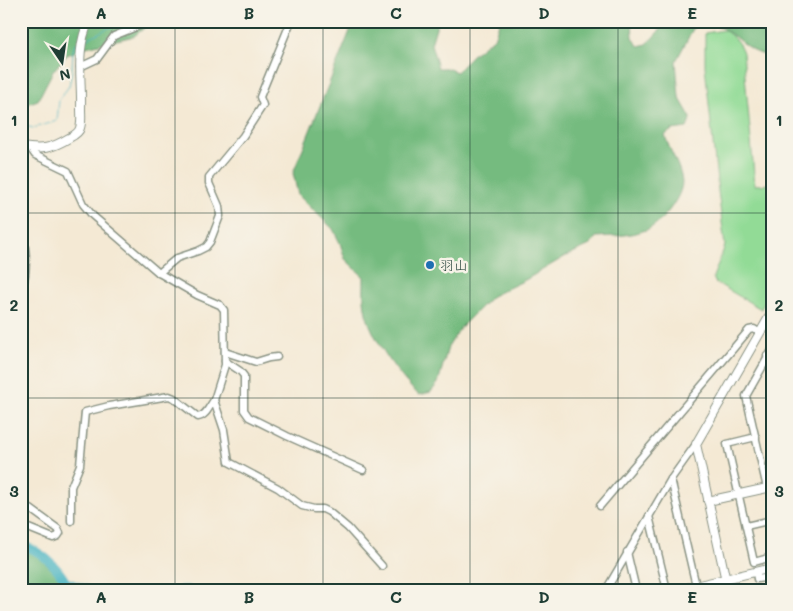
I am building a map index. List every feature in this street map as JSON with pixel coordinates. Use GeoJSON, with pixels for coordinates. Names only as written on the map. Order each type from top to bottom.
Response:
{"type":"FeatureCollection","features":[{"type":"Feature","properties":{"kind":"street"},"geometry":{"type":"LineString","coordinates":[[21,147],[45,149],[53,147],[78,132],[82,102],[80,58],[83,33],[89,21]]}},
{"type":"Feature","properties":{"kind":"street"},"geometry":{"type":"LineString","coordinates":[[80,67],[97,59],[114,36],[151,21]]}},
{"type":"Feature","properties":{"kind":"street"},"geometry":{"type":"LineString","coordinates":[[159,273],[177,258],[198,251],[206,247],[210,242],[220,216],[219,206],[209,183],[209,177],[243,136],[263,105],[260,97],[291,21]]}},
{"type":"Feature","properties":{"kind":"street"},"geometry":{"type":"LineString","coordinates":[[30,148],[35,155],[68,171],[82,204],[93,216],[159,273],[220,305],[224,310],[225,316],[225,361],[214,400],[204,415],[198,417],[169,396],[85,412],[80,465],[71,487],[71,521]]}},
{"type":"Feature","properties":{"kind":"street"},"geometry":{"type":"LineString","coordinates":[[21,234],[26,260],[26,278],[21,291]]}},
{"type":"Feature","properties":{"kind":"street"},"geometry":{"type":"LineString","coordinates":[[606,590],[671,479],[696,444],[772,312]]}},
{"type":"Feature","properties":{"kind":"street"},"geometry":{"type":"LineString","coordinates":[[600,506],[749,330],[754,329],[760,333]]}},
{"type":"Feature","properties":{"kind":"street"},"geometry":{"type":"LineString","coordinates":[[708,501],[769,487],[746,396],[772,350]]}},
{"type":"Feature","properties":{"kind":"street"},"geometry":{"type":"LineString","coordinates":[[225,352],[256,362],[277,358]]}},
{"type":"Feature","properties":{"kind":"street"},"geometry":{"type":"LineString","coordinates":[[767,356],[772,374]]}},
{"type":"Feature","properties":{"kind":"street"},"geometry":{"type":"LineString","coordinates":[[225,361],[244,376],[244,410],[248,417],[363,470]]}},
{"type":"Feature","properties":{"kind":"street"},"geometry":{"type":"LineString","coordinates":[[214,400],[224,430],[229,462],[278,488],[302,506],[329,512],[348,528],[382,566]]}},
{"type":"Feature","properties":{"kind":"street"},"geometry":{"type":"LineString","coordinates":[[756,437],[727,444],[754,562],[772,558]]}},
{"type":"Feature","properties":{"kind":"street"},"geometry":{"type":"LineString","coordinates":[[696,444],[728,590]]}},
{"type":"Feature","properties":{"kind":"street"},"geometry":{"type":"LineString","coordinates":[[671,479],[697,588]]}},
{"type":"Feature","properties":{"kind":"street"},"geometry":{"type":"LineString","coordinates":[[21,502],[58,529],[60,533],[52,538],[21,525]]}},
{"type":"Feature","properties":{"kind":"street"},"geometry":{"type":"LineString","coordinates":[[649,516],[667,590]]}},
{"type":"Feature","properties":{"kind":"street"},"geometry":{"type":"LineString","coordinates":[[746,526],[772,520]]}},
{"type":"Feature","properties":{"kind":"street"},"geometry":{"type":"LineString","coordinates":[[627,552],[636,590]]}},
{"type":"Feature","properties":{"kind":"street"},"geometry":{"type":"LineString","coordinates":[[678,590],[697,588],[726,578],[772,568]]}},
{"type":"Feature","properties":{"kind":"street"},"geometry":{"type":"LineString","coordinates":[[756,572],[757,578],[772,577]]}},
{"type":"Feature","properties":{"kind":"green space"},"geometry":{"type":"Polygon","coordinates":[[[21,21],[153,21],[134,36],[86,47],[67,55],[53,71],[38,100],[21,106],[21,21]]]}},
{"type":"Feature","properties":{"kind":"green space"},"geometry":{"type":"Polygon","coordinates":[[[354,21],[438,21],[431,44],[438,68],[446,68],[457,72],[472,55],[494,38],[500,21],[632,21],[633,37],[638,46],[647,44],[668,21],[772,21],[772,55],[756,52],[719,27],[709,24],[695,25],[676,61],[679,97],[691,118],[687,128],[672,130],[665,135],[682,182],[678,196],[664,217],[652,227],[640,232],[627,235],[596,237],[590,245],[492,296],[461,327],[448,347],[438,383],[431,392],[419,395],[394,367],[372,330],[364,304],[364,277],[345,259],[333,229],[298,195],[293,173],[354,21]]]}},
{"type":"Feature","properties":{"kind":"green space"},"geometry":{"type":"Polygon","coordinates":[[[724,30],[736,40],[743,53],[755,185],[772,184],[772,289],[761,309],[715,282],[713,277],[725,246],[705,66],[705,33],[724,30]]]}},
{"type":"Feature","properties":{"kind":"green space"},"geometry":{"type":"Polygon","coordinates":[[[21,541],[54,571],[83,590],[21,590],[21,541]]]}},
{"type":"Feature","properties":{"kind":"waterway"},"geometry":{"type":"LineString","coordinates":[[87,39],[108,28],[137,21]]}},
{"type":"Feature","properties":{"kind":"waterway"},"geometry":{"type":"LineString","coordinates":[[21,125],[33,128],[57,121],[59,100],[69,86],[73,51],[75,44],[78,43]]}},
{"type":"Feature","properties":{"kind":"waterway"},"geometry":{"type":"LineString","coordinates":[[21,545],[41,554],[66,582],[88,590]]}},
{"type":"Feature","properties":{"kind":"waterway"},"geometry":{"type":"LineString","coordinates":[[181,590],[188,590]]}},
{"type":"Feature","properties":{"kind":"place","name":"羽山"},"geometry":{"type":"Point","coordinates":[430,265]}}]}
